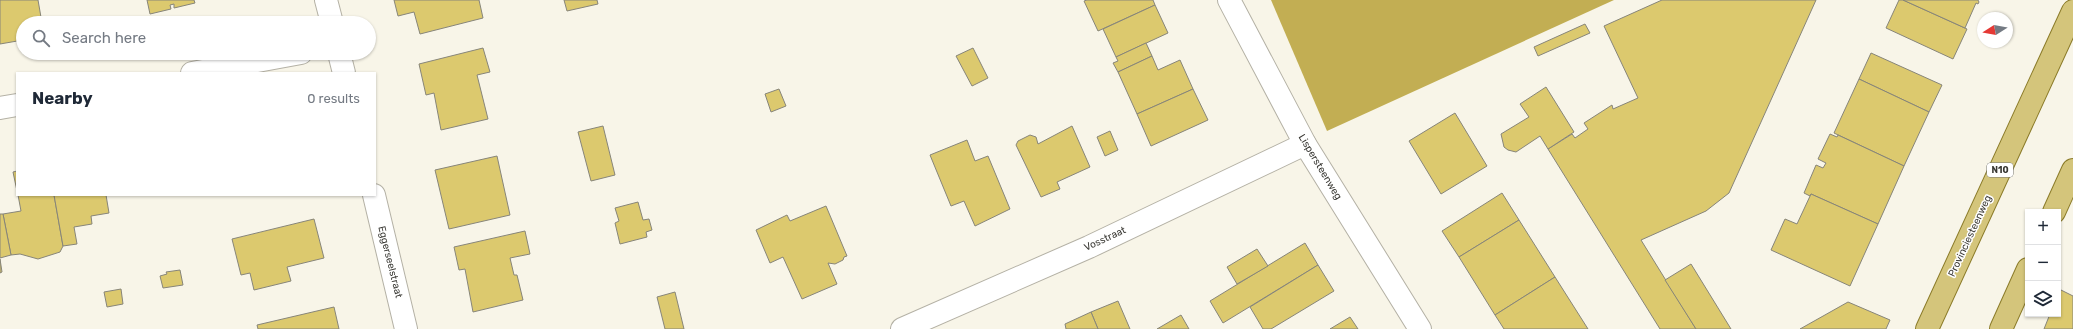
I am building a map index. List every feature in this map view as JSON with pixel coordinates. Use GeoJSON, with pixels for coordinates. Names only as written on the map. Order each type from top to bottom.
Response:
{"type":"FeatureCollection","features":[{"type":"Feature","properties":{"kind":"main road","name":"Provinciesteenweg"},"geometry":{"type":"LineString","coordinates":[[1927,329],[2073,11]]}},
{"type":"Feature","properties":{"kind":"main road"},"geometry":{"type":"LineString","coordinates":[[2055,209],[2073,170]]}},
{"type":"Feature","properties":{"kind":"main road"},"geometry":{"type":"LineString","coordinates":[[2001,329],[2025,276]]}},
{"type":"Feature","properties":{"kind":"street"},"geometry":{"type":"LineString","coordinates":[[326,0],[330,16]]}},
{"type":"Feature","properties":{"kind":"street","name":"Lispersteenweg"},"geometry":{"type":"LineString","coordinates":[[1229,0],[1305,144],[1420,329]]}},
{"type":"Feature","properties":{"kind":"street"},"geometry":{"type":"LineString","coordinates":[[197,72],[263,60]]}},
{"type":"Feature","properties":{"kind":"street"},"geometry":{"type":"LineString","coordinates":[[341,60],[344,72]]}},
{"type":"Feature","properties":{"kind":"street"},"geometry":{"type":"LineString","coordinates":[[0,108],[16,105]]}},
{"type":"Feature","properties":{"kind":"street","name":"Vosstraat"},"geometry":{"type":"LineString","coordinates":[[902,329],[1089,247],[1305,144]]}},
{"type":"Feature","properties":{"kind":"street","name":"Eggerseelstraat"},"geometry":{"type":"LineString","coordinates":[[374,196],[406,329]]}},
{"type":"Feature","properties":{"kind":"shaded area"},"geometry":{"type":"Polygon","coordinates":[[[1271,0],[1614,0],[1327,131],[1271,0]]]}},
{"type":"Feature","properties":{"kind":"building"},"geometry":{"type":"Polygon","coordinates":[[[0,0],[38,0],[41,16],[16,16],[16,41],[0,44],[0,0]]]}},
{"type":"Feature","properties":{"kind":"building"},"geometry":{"type":"Polygon","coordinates":[[[147,0],[194,0],[195,3],[174,8],[174,4],[170,5],[171,9],[150,14],[147,0]]]}},
{"type":"Feature","properties":{"kind":"building"},"geometry":{"type":"Polygon","coordinates":[[[394,0],[479,0],[483,18],[420,34],[414,12],[398,16],[394,0]]]}},
{"type":"Feature","properties":{"kind":"building"},"geometry":{"type":"Polygon","coordinates":[[[564,0],[597,0],[598,4],[567,11],[564,0]]]}},
{"type":"Feature","properties":{"kind":"building"},"geometry":{"type":"Polygon","coordinates":[[[1153,0],[1155,5],[1098,31],[1084,1],[1153,0]]]}},
{"type":"Feature","properties":{"kind":"building"},"geometry":{"type":"Polygon","coordinates":[[[1662,0],[1816,0],[1729,193],[1706,211],[1641,240],[1696,329],[1660,329],[1548,149],[1572,134],[1575,138],[1588,129],[1584,123],[1612,105],[1613,109],[1638,98],[1604,26],[1662,0]]]}},
{"type":"Feature","properties":{"kind":"building"},"geometry":{"type":"Polygon","coordinates":[[[1899,0],[1903,0],[1967,29],[1953,59],[1886,28],[1899,0]]]}},
{"type":"Feature","properties":{"kind":"building"},"geometry":{"type":"Polygon","coordinates":[[[1903,0],[1978,0],[1979,2],[1978,4],[1976,3],[1965,28],[1903,0]]]}},
{"type":"Feature","properties":{"kind":"building"},"geometry":{"type":"Polygon","coordinates":[[[1155,5],[1168,33],[1116,57],[1103,29],[1155,5]]]}},
{"type":"Feature","properties":{"kind":"building"},"geometry":{"type":"Polygon","coordinates":[[[1585,24],[1590,33],[1538,56],[1534,47],[1585,24]]]}},
{"type":"Feature","properties":{"kind":"building"},"geometry":{"type":"Polygon","coordinates":[[[1146,43],[1152,56],[1118,72],[1113,63],[1118,61],[1116,57],[1146,43]]]}},
{"type":"Feature","properties":{"kind":"building"},"geometry":{"type":"Polygon","coordinates":[[[483,48],[490,72],[477,75],[488,119],[441,130],[434,93],[426,95],[419,64],[483,48]]]}},
{"type":"Feature","properties":{"kind":"building"},"geometry":{"type":"Polygon","coordinates":[[[973,48],[988,78],[972,86],[956,56],[973,48]]]}},
{"type":"Feature","properties":{"kind":"building"},"geometry":{"type":"Polygon","coordinates":[[[1871,53],[1942,85],[1929,112],[1859,79],[1871,53]]]}},
{"type":"Feature","properties":{"kind":"building"},"geometry":{"type":"Polygon","coordinates":[[[1152,56],[1158,70],[1180,60],[1193,89],[1137,114],[1118,72],[1152,56]]]}},
{"type":"Feature","properties":{"kind":"building"},"geometry":{"type":"Polygon","coordinates":[[[1859,79],[1929,112],[1904,166],[1834,133],[1859,79]]]}},
{"type":"Feature","properties":{"kind":"building"},"geometry":{"type":"Polygon","coordinates":[[[1546,87],[1574,132],[1548,149],[1540,136],[1516,152],[1508,150],[1504,147],[1501,134],[1529,117],[1520,104],[1546,87]]]}},
{"type":"Feature","properties":{"kind":"building"},"geometry":{"type":"Polygon","coordinates":[[[779,89],[786,106],[771,112],[765,94],[779,89]]]}},
{"type":"Feature","properties":{"kind":"building"},"geometry":{"type":"Polygon","coordinates":[[[1193,89],[1208,120],[1151,146],[1137,114],[1193,89]]]}},
{"type":"Feature","properties":{"kind":"building"},"geometry":{"type":"Polygon","coordinates":[[[1455,113],[1487,166],[1441,194],[1409,141],[1455,113]]]}},
{"type":"Feature","properties":{"kind":"building"},"geometry":{"type":"Polygon","coordinates":[[[603,126],[615,175],[591,181],[578,132],[603,126]]]}},
{"type":"Feature","properties":{"kind":"building"},"geometry":{"type":"Polygon","coordinates":[[[1072,126],[1090,167],[1057,182],[1060,189],[1041,197],[1016,145],[1018,141],[1030,135],[1036,137],[1038,144],[1072,126]]]}},
{"type":"Feature","properties":{"kind":"building"},"geometry":{"type":"Polygon","coordinates":[[[1110,131],[1118,150],[1105,156],[1097,137],[1110,131]]]}},
{"type":"Feature","properties":{"kind":"building"},"geometry":{"type":"Polygon","coordinates":[[[1830,134],[1837,137],[1838,135],[1904,166],[1878,224],[1811,194],[1810,196],[1804,193],[1816,165],[1823,168],[1826,163],[1818,159],[1830,134]]]}},
{"type":"Feature","properties":{"kind":"building"},"geometry":{"type":"Polygon","coordinates":[[[967,140],[975,161],[988,156],[1010,209],[975,226],[964,201],[951,206],[930,155],[967,140]]]}},
{"type":"Feature","properties":{"kind":"building"},"geometry":{"type":"Polygon","coordinates":[[[497,156],[510,215],[449,229],[435,170],[497,156]]]}},
{"type":"Feature","properties":{"kind":"building"},"geometry":{"type":"Polygon","coordinates":[[[16,171],[16,186],[13,172],[16,171]]]}},
{"type":"Feature","properties":{"kind":"building"},"geometry":{"type":"Polygon","coordinates":[[[1502,193],[1519,220],[1459,257],[1442,231],[1502,193]]]}},
{"type":"Feature","properties":{"kind":"building"},"geometry":{"type":"Polygon","coordinates":[[[1811,194],[1878,224],[1850,286],[1771,250],[1785,219],[1797,224],[1811,194]]]}},
{"type":"Feature","properties":{"kind":"building"},"geometry":{"type":"Polygon","coordinates":[[[18,196],[54,196],[63,246],[60,252],[38,259],[20,254],[11,255],[3,214],[21,211],[18,196]]]}},
{"type":"Feature","properties":{"kind":"building"},"geometry":{"type":"Polygon","coordinates":[[[54,196],[106,196],[109,213],[91,216],[92,224],[74,227],[77,244],[63,246],[54,196]]]}},
{"type":"Feature","properties":{"kind":"building"},"geometry":{"type":"Polygon","coordinates":[[[638,202],[643,220],[649,219],[652,230],[646,232],[647,237],[620,244],[615,223],[619,221],[615,208],[638,202]]]}},
{"type":"Feature","properties":{"kind":"building"},"geometry":{"type":"Polygon","coordinates":[[[826,206],[847,256],[835,264],[828,263],[837,284],[802,299],[783,257],[770,263],[756,230],[787,215],[790,221],[826,206]]]}},
{"type":"Feature","properties":{"kind":"building"},"geometry":{"type":"Polygon","coordinates":[[[0,214],[3,214],[11,255],[0,258],[0,214]]]}},
{"type":"Feature","properties":{"kind":"building"},"geometry":{"type":"Polygon","coordinates":[[[314,219],[324,258],[287,267],[291,281],[254,290],[250,273],[241,275],[232,239],[314,219]]]}},
{"type":"Feature","properties":{"kind":"building"},"geometry":{"type":"Polygon","coordinates":[[[1519,220],[1555,277],[1495,315],[1459,257],[1519,220]]]}},
{"type":"Feature","properties":{"kind":"building"},"geometry":{"type":"Polygon","coordinates":[[[525,231],[530,254],[510,258],[514,275],[517,275],[523,300],[473,312],[465,269],[459,270],[454,247],[525,231]]]}},
{"type":"Feature","properties":{"kind":"building"},"geometry":{"type":"Polygon","coordinates":[[[1305,243],[1318,265],[1223,323],[1210,301],[1305,243]]]}},
{"type":"Feature","properties":{"kind":"building"},"geometry":{"type":"Polygon","coordinates":[[[1257,249],[1268,266],[1237,284],[1227,267],[1257,249]]]}},
{"type":"Feature","properties":{"kind":"building"},"geometry":{"type":"Polygon","coordinates":[[[0,259],[2,272],[0,273],[0,259]]]}},
{"type":"Feature","properties":{"kind":"building"},"geometry":{"type":"Polygon","coordinates":[[[1691,264],[1731,329],[1696,329],[1665,280],[1691,264]]]}},
{"type":"Feature","properties":{"kind":"building"},"geometry":{"type":"Polygon","coordinates":[[[1318,265],[1334,291],[1271,329],[1263,329],[1250,307],[1318,265]]]}},
{"type":"Feature","properties":{"kind":"building"},"geometry":{"type":"Polygon","coordinates":[[[180,270],[183,285],[163,288],[160,276],[167,274],[166,272],[180,270]]]}},
{"type":"Feature","properties":{"kind":"building"},"geometry":{"type":"Polygon","coordinates":[[[1555,277],[1588,329],[1504,329],[1495,315],[1555,277]]]}},
{"type":"Feature","properties":{"kind":"building"},"geometry":{"type":"Polygon","coordinates":[[[121,289],[123,304],[107,307],[104,292],[121,289]]]}},
{"type":"Feature","properties":{"kind":"building"},"geometry":{"type":"Polygon","coordinates":[[[2061,290],[2073,296],[2073,329],[2044,329],[2049,317],[2061,317],[2061,290]]]}},
{"type":"Feature","properties":{"kind":"building"},"geometry":{"type":"Polygon","coordinates":[[[675,292],[684,329],[665,329],[657,297],[675,292]]]}},
{"type":"Feature","properties":{"kind":"building"},"geometry":{"type":"Polygon","coordinates":[[[1118,301],[1130,329],[1098,329],[1091,312],[1118,301]]]}},
{"type":"Feature","properties":{"kind":"building"},"geometry":{"type":"Polygon","coordinates":[[[1848,302],[1890,320],[1886,329],[1800,329],[1848,302]]]}},
{"type":"Feature","properties":{"kind":"building"},"geometry":{"type":"Polygon","coordinates":[[[334,307],[339,329],[258,329],[257,325],[334,307]]]}},
{"type":"Feature","properties":{"kind":"building"},"geometry":{"type":"Polygon","coordinates":[[[1091,312],[1098,329],[1066,329],[1065,324],[1091,312]]]}},
{"type":"Feature","properties":{"kind":"building"},"geometry":{"type":"Polygon","coordinates":[[[1181,315],[1189,329],[1157,329],[1181,315]]]}},
{"type":"Feature","properties":{"kind":"building"},"geometry":{"type":"Polygon","coordinates":[[[1350,317],[1358,329],[1330,329],[1350,317]]]}}]}
